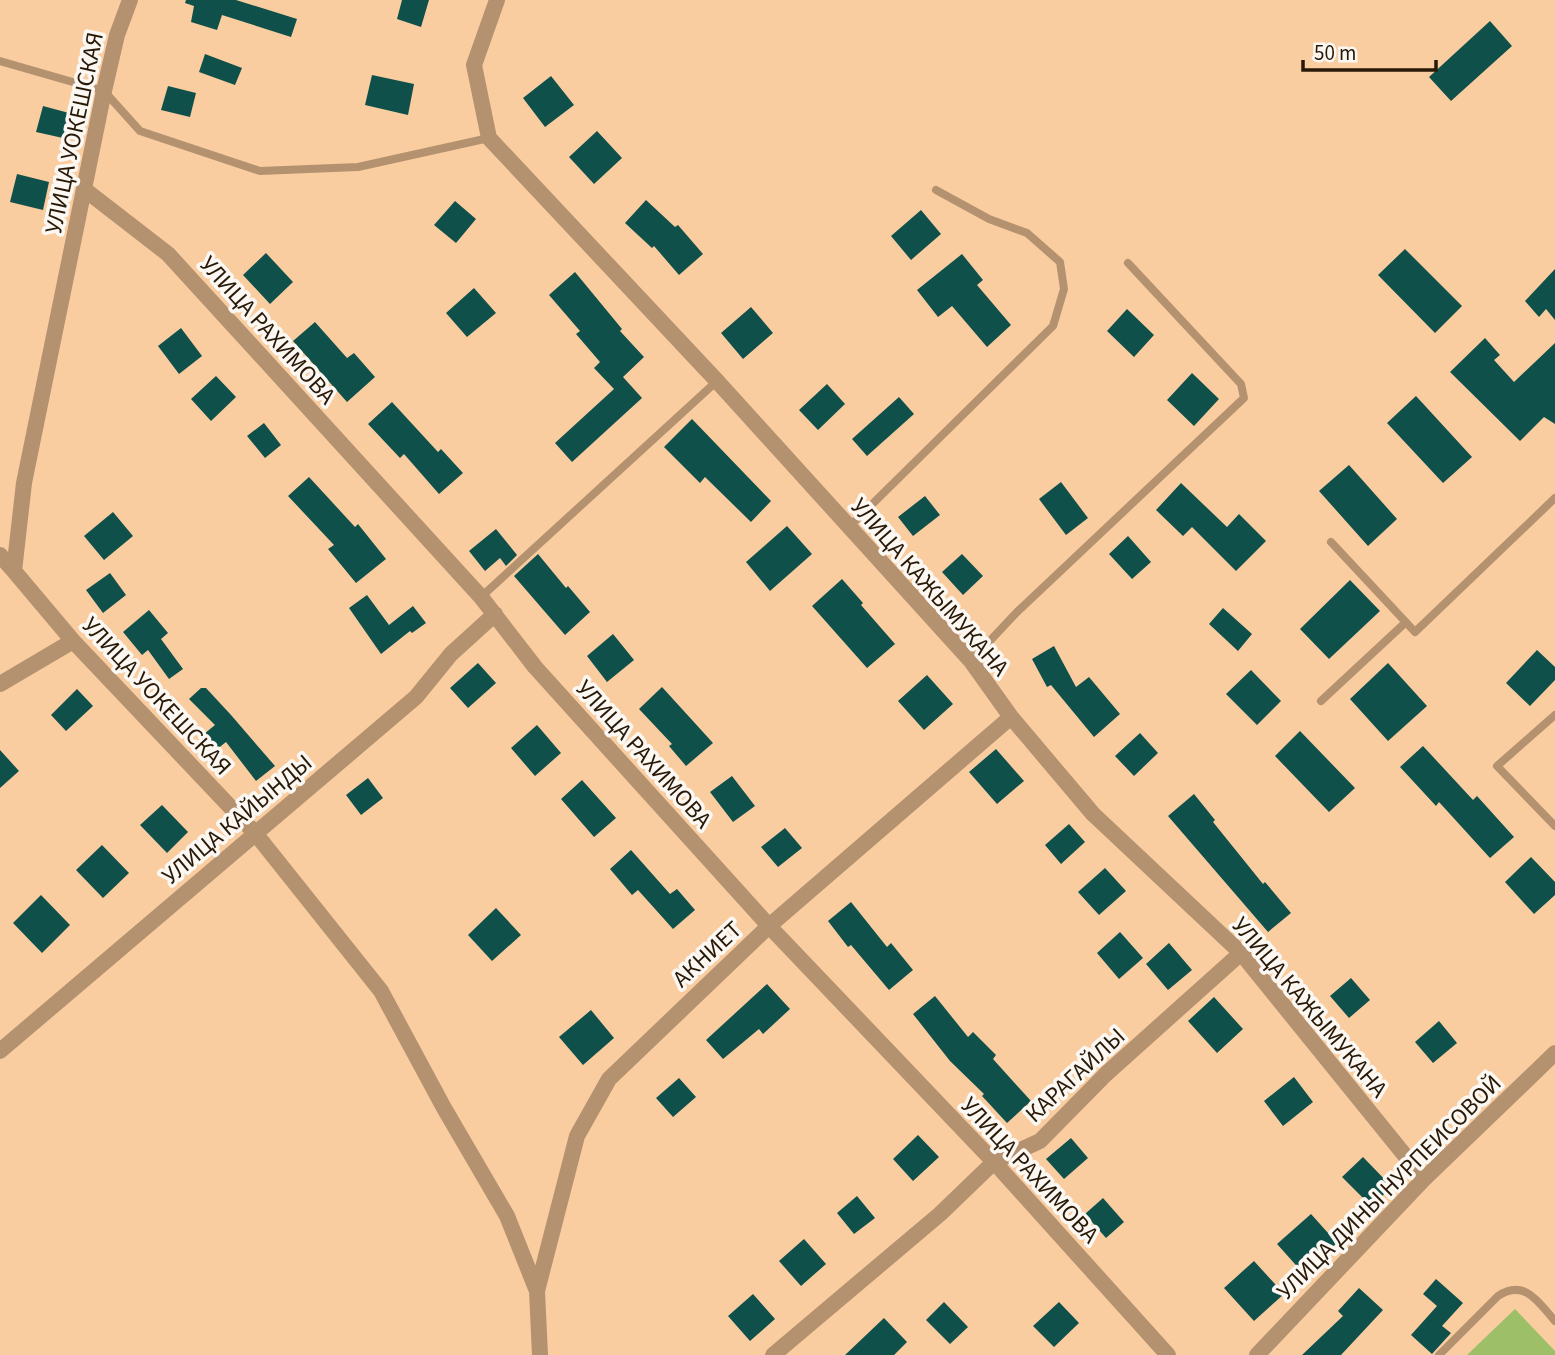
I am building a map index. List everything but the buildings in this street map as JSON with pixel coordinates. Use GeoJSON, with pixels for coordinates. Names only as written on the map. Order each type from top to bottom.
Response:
{"type":"FeatureCollection","features":[{"type":"Feature","properties":{"kind":"street","name":"УЛИЦА УОКЕШСКАЯ"},"geometry":{"type":"LineString","coordinates":[[130,0],[117,35],[104,92],[24,483],[14,571],[73,641],[255,833],[382,991],[444,1108],[507,1216],[537,1291],[540,1355]]}},
{"type":"Feature","properties":{"kind":"street"},"geometry":{"type":"LineString","coordinates":[[489,138],[474,65],[497,0]]}},
{"type":"Feature","properties":{"kind":"street","name":"УЛИЦА КАЖЫМУКАНА"},"geometry":{"type":"LineString","coordinates":[[489,138],[717,381],[971,661],[1011,717],[1093,814],[1241,953],[1424,1179]]}},
{"type":"Feature","properties":{"kind":"street","name":"УЛИЦА РАХИМОВА"},"geometry":{"type":"LineString","coordinates":[[84,189],[168,254],[481,597],[535,667],[769,926],[994,1162],[1168,1355]]}},
{"type":"Feature","properties":{"kind":"street"},"geometry":{"type":"LineString","coordinates":[[0,555],[14,571]]}},
{"type":"Feature","properties":{"kind":"street","name":"УЛИЦА КАЙЫНДЫ"},"geometry":{"type":"LineString","coordinates":[[0,1051],[416,696],[451,654],[495,614]]}},
{"type":"Feature","properties":{"kind":"street"},"geometry":{"type":"LineString","coordinates":[[0,684],[73,641]]}},
{"type":"Feature","properties":{"kind":"street","name":"АКНИЕТ"},"geometry":{"type":"LineString","coordinates":[[537,1291],[577,1136],[609,1079],[769,926],[1011,717]]}},
{"type":"Feature","properties":{"kind":"street","name":"КАРАГАЙЛЫ"},"geometry":{"type":"LineString","coordinates":[[773,1355],[940,1214],[994,1162],[1040,1141],[1106,1074],[1241,953]]}},
{"type":"Feature","properties":{"kind":"street","name":"УЛИЦА ДИНЫ НУРПЕИСОВОЙ"},"geometry":{"type":"LineString","coordinates":[[1257,1355],[1424,1179],[1555,1054]]}},
{"type":"Feature","properties":{"kind":"lane"},"geometry":{"type":"LineString","coordinates":[[0,61],[104,92],[140,131],[260,171],[358,167],[489,138]]}},
{"type":"Feature","properties":{"kind":"lane"},"geometry":{"type":"LineString","coordinates":[[849,527],[1053,326],[1064,289],[1060,262],[1027,233],[989,219],[936,190]]}},
{"type":"Feature","properties":{"kind":"lane"},"geometry":{"type":"LineString","coordinates":[[971,661],[1017,612],[1244,398],[1241,384],[1128,263]]}},
{"type":"Feature","properties":{"kind":"lane"},"geometry":{"type":"LineString","coordinates":[[481,597],[717,381]]}},
{"type":"Feature","properties":{"kind":"lane"},"geometry":{"type":"LineString","coordinates":[[1332,542],[1415,632],[1555,498]]}},
{"type":"Feature","properties":{"kind":"lane"},"geometry":{"type":"LineString","coordinates":[[1321,701],[1406,622]]}},
{"type":"Feature","properties":{"kind":"lane"},"geometry":{"type":"LineString","coordinates":[[1555,715],[1497,766],[1555,825]]}},
{"type":"Feature","properties":{"kind":"lane"},"geometry":{"type":"LineString","coordinates":[[1439,1355],[1507,1290],[1527,1292],[1555,1321]]}},
{"type":"Feature","properties":{"kind":"green space"},"geometry":{"type":"Polygon","coordinates":[[[1515,1309],[1555,1351],[1555,1355],[1467,1355],[1515,1309]]]}}]}
